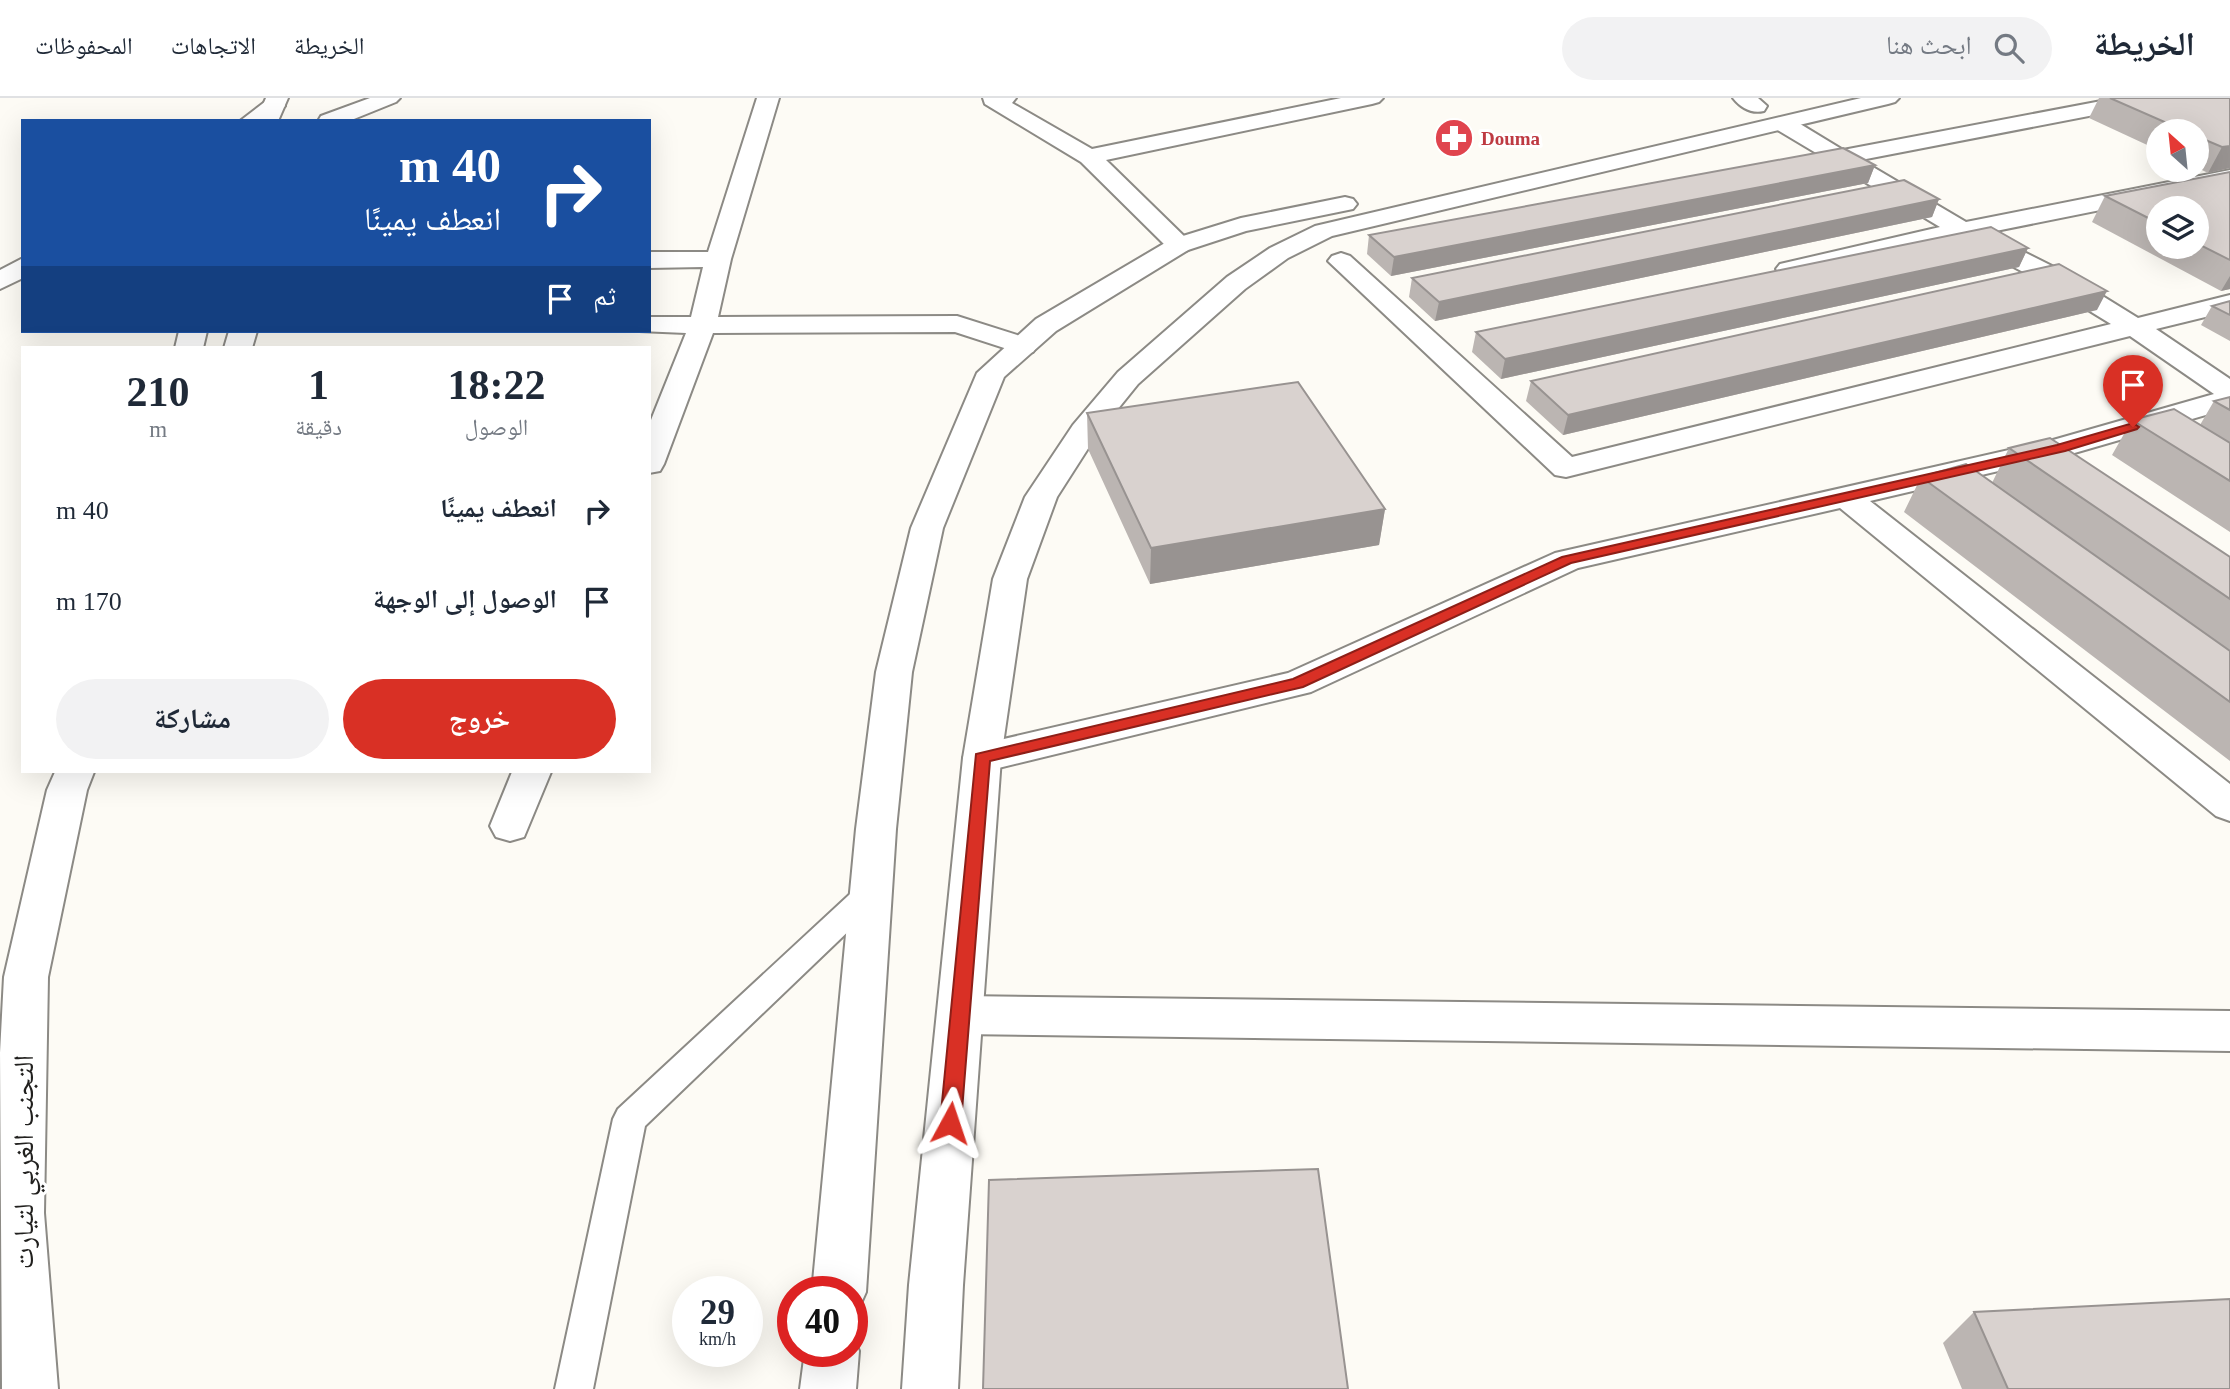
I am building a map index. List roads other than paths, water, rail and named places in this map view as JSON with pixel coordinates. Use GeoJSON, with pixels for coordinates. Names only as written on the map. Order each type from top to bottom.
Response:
{"type":"FeatureCollection","features":[{"type":"Feature","properties":{"kind":"main road"},"geometry":{"type":"LineString","coordinates":[[334,119],[389,98]]}},
{"type":"Feature","properties":{"kind":"main road"},"geometry":{"type":"LineString","coordinates":[[651,459],[702,327],[718,259],[768,98]]}},
{"type":"Feature","properties":{"kind":"main road"},"geometry":{"type":"LineString","coordinates":[[1089,157],[1372,98]]}},
{"type":"Feature","properties":{"kind":"main road"},"geometry":{"type":"LineString","coordinates":[[930,1389],[936,1285],[982,758],[1010,579],[1041,497],[1084,432],[1128,379],[1236,283],[1279,253],[1324,231],[1787,111],[1888,98]]}},
{"type":"Feature","properties":{"kind":"main road"},"geometry":{"type":"LineString","coordinates":[[1840,157],[2151,98]]}},
{"type":"Feature","properties":{"kind":"main road"},"geometry":{"type":"LineString","coordinates":[[994,99],[1089,157],[1180,246]]}},
{"type":"Feature","properties":{"kind":"main road"},"geometry":{"type":"LineString","coordinates":[[840,1276],[876,829],[894,672],[927,528],[991,373],[1046,326],[1180,246],[1241,225],[1310,212],[1750,102],[1787,111],[1840,157],[1962,230],[2053,277],[2133,326],[2230,392]]}},
{"type":"Feature","properties":{"kind":"main road"},"geometry":{"type":"LineString","coordinates":[[255,119],[273,111]]}},
{"type":"Feature","properties":{"kind":"main road"},"geometry":{"type":"LineString","coordinates":[[1760,275],[1962,230],[2230,177]]}},
{"type":"Feature","properties":{"kind":"main road"},"geometry":{"type":"LineString","coordinates":[[1858,199],[1899,191]]}},
{"type":"Feature","properties":{"kind":"main road"},"geometry":{"type":"LineString","coordinates":[[651,260],[718,259]]}},
{"type":"Feature","properties":{"kind":"main road"},"geometry":{"type":"LineString","coordinates":[[1340,261],[1395,295],[1509,400],[1566,468],[2230,303]]}},
{"type":"Feature","properties":{"kind":"main road"},"geometry":{"type":"LineString","coordinates":[[0,281],[21,267]]}},
{"type":"Feature","properties":{"kind":"main road"},"geometry":{"type":"LineString","coordinates":[[2012,287],[2053,277]]}},
{"type":"Feature","properties":{"kind":"main road"},"geometry":{"type":"LineString","coordinates":[[0,292],[21,288]]}},
{"type":"Feature","properties":{"kind":"main road"},"geometry":{"type":"LineString","coordinates":[[651,325],[702,327],[957,324],[1023,346]]}},
{"type":"Feature","properties":{"kind":"main road"},"geometry":{"type":"LineString","coordinates":[[982,758],[1298,683],[1567,560],[2060,448],[2230,399]]}},
{"type":"Feature","properties":{"kind":"main road"},"geometry":{"type":"LineString","coordinates":[[2060,448],[2094,471]]}},
{"type":"Feature","properties":{"kind":"main road"},"geometry":{"type":"LineString","coordinates":[[1846,496],[2230,806]]}},
{"type":"Feature","properties":{"kind":"main road","name":"التجنب الغربي لتيارت"},"geometry":{"type":"LineString","coordinates":[[30,1389],[18,1213],[26,977],[67,790],[74,773]]}},
{"type":"Feature","properties":{"kind":"main road"},"geometry":{"type":"LineString","coordinates":[[510,826],[531,773]]}},
{"type":"Feature","properties":{"kind":"main road"},"geometry":{"type":"LineString","coordinates":[[960,1015],[2230,1031]]}},
{"type":"Feature","properties":{"kind":"main road"},"geometry":{"type":"LineString","coordinates":[[828,1389],[830,1367]]}},
{"type":"Feature","properties":{"kind":"lane"},"geometry":{"type":"LineString","coordinates":[[574,1389],[630,1119],[872,891]]}},
{"type":"Feature","properties":{"kind":"place","name":"Douma"},"geometry":{"type":"Point","coordinates":[1454,138]}}]}
